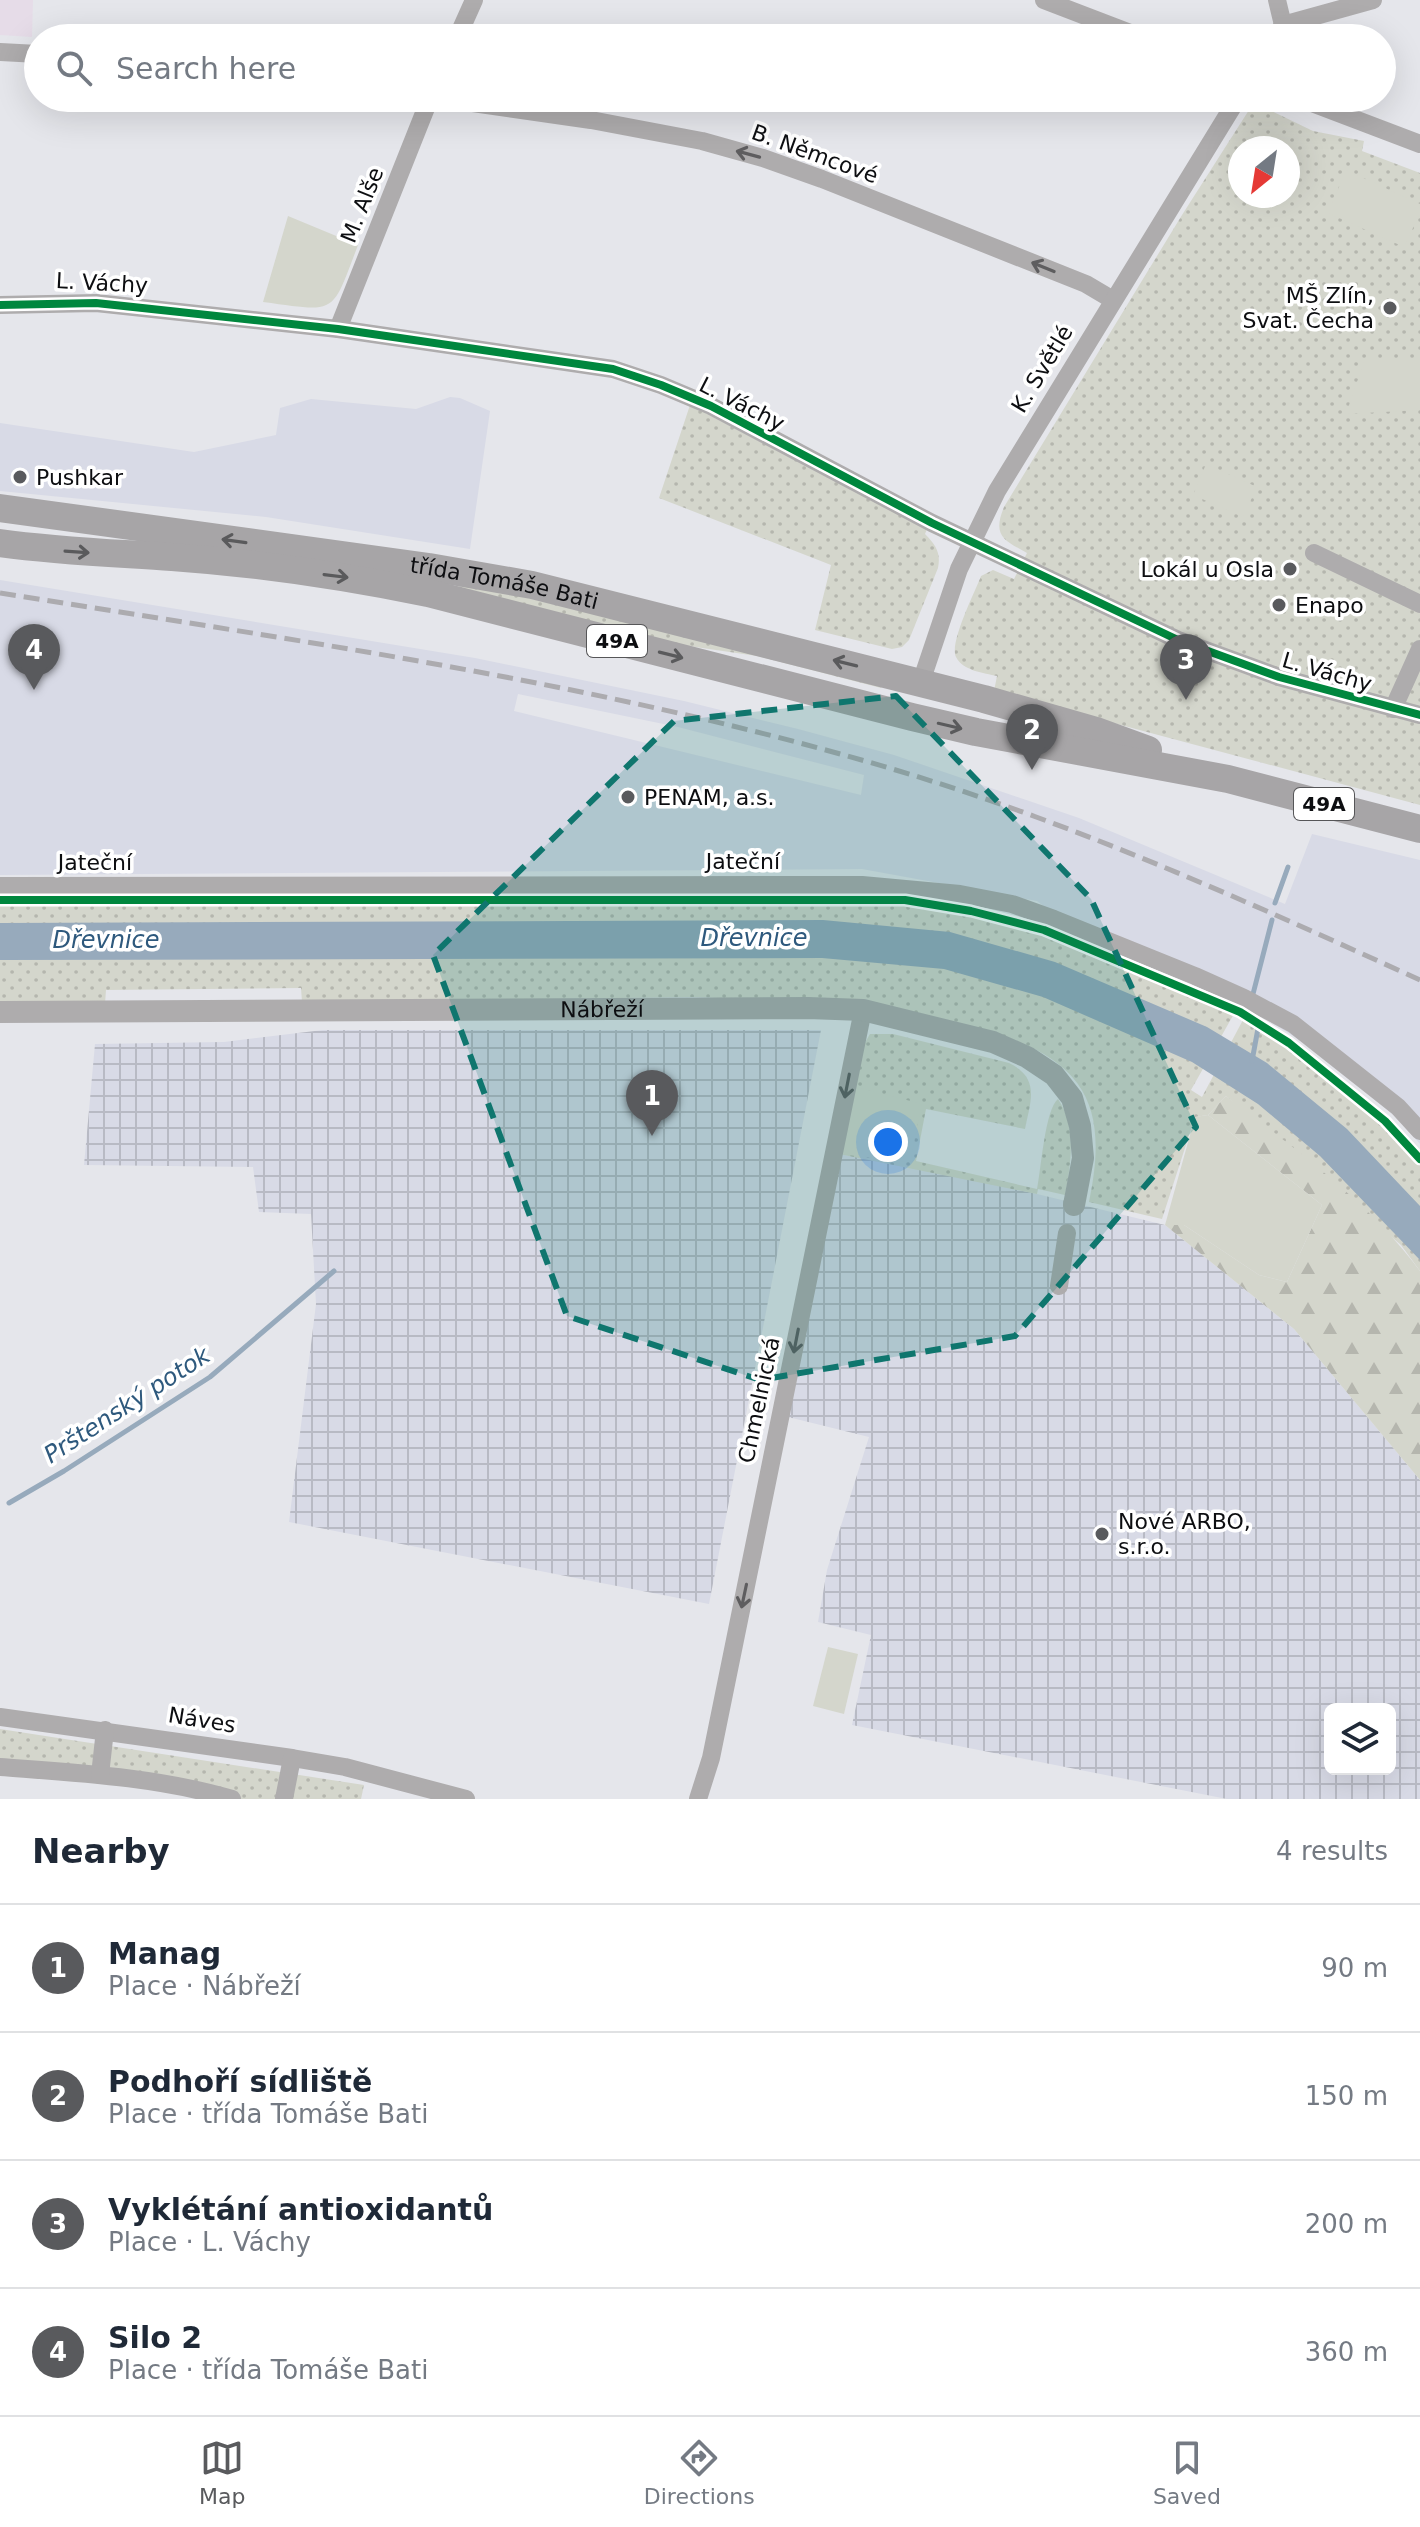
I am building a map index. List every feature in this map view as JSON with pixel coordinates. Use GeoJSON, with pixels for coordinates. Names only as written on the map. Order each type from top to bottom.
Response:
{"type":"FeatureCollection","features":[{"type":"Feature","properties":{"kind":"main road","name":"třída Tomáše Bati"},"geometry":{"type":"LineString","coordinates":[[0,508],[429,567],[532,585],[921,682],[1096,731],[1228,779]]}},
{"type":"Feature","properties":{"kind":"main road","name":"třída Tomáše Bati"},"geometry":{"type":"LineString","coordinates":[[0,543],[43,550],[173,557],[355,578],[428,593],[912,717],[1228,779],[1420,829]]}},
{"type":"Feature","properties":{"kind":"main road"},"geometry":{"type":"LineString","coordinates":[[912,717],[921,682]]}},
{"type":"Feature","properties":{"kind":"street"},"geometry":{"type":"LineString","coordinates":[[463,24],[474,0]]}},
{"type":"Feature","properties":{"kind":"street"},"geometry":{"type":"LineString","coordinates":[[1044,0],[1107,24]]}},
{"type":"Feature","properties":{"kind":"street"},"geometry":{"type":"LineString","coordinates":[[1277,0],[1278,24]]}},
{"type":"Feature","properties":{"kind":"street"},"geometry":{"type":"LineString","coordinates":[[1302,24],[1373,0]]}},
{"type":"Feature","properties":{"kind":"street"},"geometry":{"type":"LineString","coordinates":[[0,52],[24,53]]}},
{"type":"Feature","properties":{"kind":"street","name":"M. Alše"},"geometry":{"type":"LineString","coordinates":[[338,329],[424,112]]}},
{"type":"Feature","properties":{"kind":"street","name":"B. Němcové"},"geometry":{"type":"LineString","coordinates":[[535,112],[702,141],[763,158],[1086,284],[1113,300]]}},
{"type":"Feature","properties":{"kind":"street","name":"K. Světlé"},"geometry":{"type":"LineString","coordinates":[[921,682],[971,542],[997,491],[1229,112]]}},
{"type":"Feature","properties":{"kind":"street"},"geometry":{"type":"LineString","coordinates":[[1336,112],[1420,144]]}},
{"type":"Feature","properties":{"kind":"street","name":"L. Váchy"},"geometry":{"type":"LineString","coordinates":[[0,305],[96,303],[338,329],[613,369],[711,406],[971,542],[1136,621],[1206,651],[1279,677],[1420,715]]}},
{"type":"Feature","properties":{"kind":"street"},"geometry":{"type":"LineString","coordinates":[[1314,553],[1420,604]]}},
{"type":"Feature","properties":{"kind":"street"},"geometry":{"type":"LineString","coordinates":[[1393,709],[1420,649]]}},
{"type":"Feature","properties":{"kind":"street","name":"Jateční"},"geometry":{"type":"LineString","coordinates":[[0,886],[862,885],[960,894],[1012,904],[1054,919],[1244,998],[1293,1024],[1398,1107],[1420,1131]]}},
{"type":"Feature","properties":{"kind":"street","name":"Nábřeží"},"geometry":{"type":"LineString","coordinates":[[0,1012],[863,1010],[993,1042],[1027,1057],[1054,1075],[1072,1098],[1080,1126],[1083,1158],[1074,1205]]}},
{"type":"Feature","properties":{"kind":"street","name":"Chmelnická"},"geometry":{"type":"LineString","coordinates":[[699,1796],[714,1743],[863,1010]]}},
{"type":"Feature","properties":{"kind":"street"},"geometry":{"type":"LineString","coordinates":[[1059,1286],[1067,1233]]}},
{"type":"Feature","properties":{"kind":"street","name":"Náves"},"geometry":{"type":"LineString","coordinates":[[0,1717],[345,1767],[466,1799]]}},
{"type":"Feature","properties":{"kind":"street"},"geometry":{"type":"LineString","coordinates":[[100,1775],[105,1730]]}},
{"type":"Feature","properties":{"kind":"street"},"geometry":{"type":"LineString","coordinates":[[284,1799],[292,1758]]}},
{"type":"Feature","properties":{"kind":"street"},"geometry":{"type":"LineString","coordinates":[[0,1767],[100,1775],[204,1791],[232,1799]]}},
{"type":"Feature","properties":{"kind":"highlighted area"},"geometry":{"type":"Polygon","coordinates":[[[896,696],[1091,899],[1196,1127],[1015,1336],[760,1380],[567,1316],[433,955],[674,721],[896,696]]]}},
{"type":"Feature","properties":{"kind":"shaded area"},"geometry":{"type":"Polygon","coordinates":[[[0,0],[33,0],[32,24],[24,24],[24,36],[0,35],[0,0]]]}},
{"type":"Feature","properties":{"kind":"shaded area"},"geometry":{"type":"Polygon","coordinates":[[[450,397],[490,411],[470,549],[266,517],[0,491],[0,423],[194,452],[276,435],[280,408],[311,399],[416,409],[450,397]]]}},
{"type":"Feature","properties":{"kind":"shaded area"},"geometry":{"type":"Polygon","coordinates":[[[0,580],[475,658],[684,701],[894,755],[1079,818],[1285,904],[1312,834],[1420,860],[1420,1144],[1396,1117],[1308,1045],[1174,963],[1050,911],[1037,901],[862,869],[0,875],[0,580]],[[518,694],[514,711],[861,795],[864,775],[678,727],[518,694]]]}},
{"type":"Feature","properties":{"kind":"shaded area"},"geometry":{"type":"Polygon","coordinates":[[[323,1030],[821,1030],[709,1604],[289,1522],[316,1304],[311,1214],[259,1212],[253,1167],[84,1165],[95,1044],[224,1042],[323,1030]]]}},
{"type":"Feature","properties":{"kind":"shaded area"},"geometry":{"type":"Polygon","coordinates":[[[839,1154],[914,1167],[1165,1225],[1294,1329],[1420,1480],[1420,1799],[1227,1799],[852,1725],[871,1635],[818,1622],[827,1570],[869,1437],[784,1416],[839,1154]]]}},
{"type":"Feature","properties":{"kind":"green space"},"geometry":{"type":"Polygon","coordinates":[[[1248,112],[1273,112],[1313,131],[1364,141],[1362,151],[1420,173],[1420,805],[994,691],[997,676],[959,662],[955,650],[959,629],[981,576],[993,570],[1014,579],[1027,553],[1002,536],[999,525],[1004,507],[1228,143],[1228,208],[1300,208],[1300,136],[1232,136],[1248,112]]]}},
{"type":"Feature","properties":{"kind":"green space"},"geometry":{"type":"Polygon","coordinates":[[[1346,170],[1420,204],[1420,213],[1404,247],[1328,213],[1346,170]]]}},
{"type":"Feature","properties":{"kind":"green space"},"geometry":{"type":"Polygon","coordinates":[[[288,216],[358,245],[336,297],[328,304],[306,307],[263,302],[288,216]]]}},
{"type":"Feature","properties":{"kind":"green space"},"geometry":{"type":"Polygon","coordinates":[[[1364,362],[1420,362],[1420,410],[1346,414],[1364,362]]]}},
{"type":"Feature","properties":{"kind":"green space"},"geometry":{"type":"Polygon","coordinates":[[[690,405],[927,529],[925,534],[938,554],[938,568],[909,640],[902,647],[892,649],[815,630],[831,565],[659,498],[690,405]]]}},
{"type":"Feature","properties":{"kind":"green space"},"geometry":{"type":"Polygon","coordinates":[[[1206,464],[1257,487],[1243,517],[1193,495],[1206,464]]]}},
{"type":"Feature","properties":{"kind":"green space"},"geometry":{"type":"Polygon","coordinates":[[[442,586],[484,587],[883,685],[881,688],[757,656],[668,643],[442,586]]]}},
{"type":"Feature","properties":{"kind":"green space"},"geometry":{"type":"Polygon","coordinates":[[[857,893],[1057,933],[1181,984],[1235,1012],[1191,1090],[1202,1097],[1244,1018],[1292,1047],[1359,1100],[1420,1159],[1420,1271],[1401,1245],[1226,1096],[1208,1115],[1195,1117],[1162,1219],[1089,1202],[1096,1144],[1093,1120],[1086,1098],[1074,1079],[1057,1062],[1003,1036],[852,1004],[695,997],[302,1002],[301,988],[106,990],[105,1004],[0,1004],[0,903],[404,903],[857,893]]]}},
{"type":"Feature","properties":{"kind":"green space"},"geometry":{"type":"Polygon","coordinates":[[[870,1034],[893,1034],[1009,1063],[1019,1069],[1029,1083],[1031,1099],[1025,1129],[926,1109],[916,1161],[1037,1189],[1047,1127],[1058,1099],[1070,1134],[1065,1195],[1038,1189],[1037,1194],[839,1154],[859,1053],[870,1034]]]}},
{"type":"Feature","properties":{"kind":"green space"},"geometry":{"type":"Polygon","coordinates":[[[853,1086],[922,1104],[910,1162],[839,1154],[853,1086]]]}},
{"type":"Feature","properties":{"kind":"green space"},"geometry":{"type":"Polygon","coordinates":[[[1226,1096],[1354,1198],[1420,1271],[1420,1480],[1294,1329],[1165,1225],[1184,1225],[1259,1275],[1287,1282],[1322,1205],[1208,1115],[1226,1096]]]}},
{"type":"Feature","properties":{"kind":"green space"},"geometry":{"type":"Polygon","coordinates":[[[1208,1115],[1322,1205],[1287,1282],[1259,1275],[1184,1225],[1165,1225],[1195,1117],[1208,1115]]]}},
{"type":"Feature","properties":{"kind":"green space"},"geometry":{"type":"Polygon","coordinates":[[[828,1647],[858,1654],[844,1714],[813,1706],[828,1647]]]}},
{"type":"Feature","properties":{"kind":"green space"},"geometry":{"type":"Polygon","coordinates":[[[0,1729],[364,1785],[361,1799],[232,1799],[0,1767],[0,1729]]]}},
{"type":"Feature","properties":{"kind":"water","name":"Dřevnice"},"geometry":{"type":"Polygon","coordinates":[[[823,920],[950,932],[1055,962],[1207,1027],[1267,1063],[1347,1129],[1420,1206],[1420,1260],[1320,1156],[1258,1104],[1192,1062],[1043,997],[944,969],[822,958],[0,960],[0,923],[823,920]]]}},
{"type":"Feature","properties":{"kind":"waterway"},"geometry":{"type":"LineString","coordinates":[[1275,903],[1288,867]]}},
{"type":"Feature","properties":{"kind":"waterway"},"geometry":{"type":"LineString","coordinates":[[1253,994],[1272,920]]}},
{"type":"Feature","properties":{"kind":"waterway"},"geometry":{"type":"LineString","coordinates":[[1252,1061],[1259,1023]]}},
{"type":"Feature","properties":{"kind":"waterway","name":"Prštenský potok"},"geometry":{"type":"LineString","coordinates":[[9,1503],[210,1377],[334,1271]]}},
{"type":"Feature","properties":{"kind":"railway"},"geometry":{"type":"LineString","coordinates":[[0,593],[448,666],[670,711],[780,738],[957,789],[1092,838],[1224,892],[1420,980]]}},
{"type":"Feature","properties":{"kind":"cycle path"},"geometry":{"type":"LineString","coordinates":[[0,305],[96,303],[338,329],[613,369],[711,406],[932,523],[1178,640],[1279,677],[1420,715]]}},
{"type":"Feature","properties":{"kind":"cycle path"},"geometry":{"type":"LineString","coordinates":[[0,900],[905,900],[971,911],[1044,930],[1240,1012],[1289,1043],[1385,1121],[1420,1159]]}},
{"type":"Feature","properties":{"kind":"place","name":"MŠ Zlín, Svat. Čecha"},"geometry":{"type":"Point","coordinates":[1390,308]}},
{"type":"Feature","properties":{"kind":"place","name":"Pushkar"},"geometry":{"type":"Point","coordinates":[20,477]}},
{"type":"Feature","properties":{"kind":"place","name":"Lokál u Osla"},"geometry":{"type":"Point","coordinates":[1290,569]}},
{"type":"Feature","properties":{"kind":"place","name":"Enapo"},"geometry":{"type":"Point","coordinates":[1279,605]}},
{"type":"Feature","properties":{"kind":"place","name":"Silo 2"},"geometry":{"type":"Point","coordinates":[34,690]}},
{"type":"Feature","properties":{"kind":"place","name":"Vyklétání antioxidantů"},"geometry":{"type":"Point","coordinates":[1186,700]}},
{"type":"Feature","properties":{"kind":"place","name":"Podhoří sídliště"},"geometry":{"type":"Point","coordinates":[1032,770]}},
{"type":"Feature","properties":{"kind":"place","name":"PENAM, a.s."},"geometry":{"type":"Point","coordinates":[628,797]}},
{"type":"Feature","properties":{"kind":"place","name":"Manag"},"geometry":{"type":"Point","coordinates":[652,1136]}},
{"type":"Feature","properties":{"kind":"place","name":"Nové ARBO, s.r.o."},"geometry":{"type":"Point","coordinates":[1102,1534]}}]}
